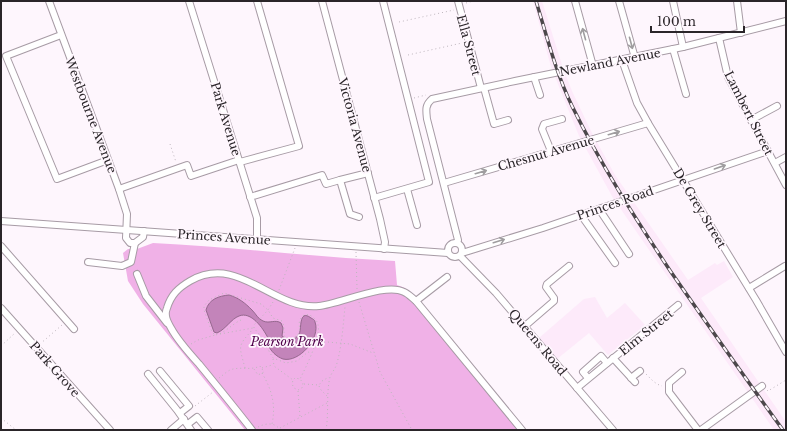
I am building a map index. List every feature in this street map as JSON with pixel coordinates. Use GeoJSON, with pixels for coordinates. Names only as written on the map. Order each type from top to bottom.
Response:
{"type":"FeatureCollection","features":[{"type":"Feature","properties":{"kind":"street","name":"Westbourne Avenue"},"geometry":{"type":"LineString","coordinates":[[49,1],[119,189],[127,214],[126,230]]}},
{"type":"Feature","properties":{"kind":"street","name":"Park Avenue"},"geometry":{"type":"LineString","coordinates":[[189,1],[258,223],[257,238]]}},
{"type":"Feature","properties":{"kind":"street"},"geometry":{"type":"LineString","coordinates":[[119,189],[187,165],[191,176],[239,161],[299,146],[257,1]]}},
{"type":"Feature","properties":{"kind":"street","name":"Victoria Avenue"},"geometry":{"type":"LineString","coordinates":[[322,1],[368,173],[385,242],[384,249]]}},
{"type":"Feature","properties":{"kind":"street"},"geometry":{"type":"LineString","coordinates":[[374,198],[429,182],[383,1]]}},
{"type":"Feature","properties":{"kind":"street"},"geometry":{"type":"LineString","coordinates":[[575,1],[593,66]]}},
{"type":"Feature","properties":{"kind":"street"},"geometry":{"type":"LineString","coordinates":[[619,1],[635,58]]}},
{"type":"Feature","properties":{"kind":"street"},"geometry":{"type":"LineString","coordinates":[[673,1],[684,47]]}},
{"type":"Feature","properties":{"kind":"street"},"geometry":{"type":"LineString","coordinates":[[737,1],[741,33]]}},
{"type":"Feature","properties":{"kind":"street","name":"Ella Street"},"geometry":{"type":"LineString","coordinates":[[459,5],[476,69],[494,124],[508,120]]}},
{"type":"Feature","properties":{"kind":"street","name":"Newland Avenue"},"geometry":{"type":"LineString","coordinates":[[444,183],[426,108],[432,99],[534,77],[635,58],[786,21]]}},
{"type":"Feature","properties":{"kind":"street"},"geometry":{"type":"LineString","coordinates":[[62,36],[6,56],[4,61],[57,179],[108,160]]}},
{"type":"Feature","properties":{"kind":"street","name":"Lambert Street"},"geometry":{"type":"LineString","coordinates":[[719,38],[728,77],[786,185]]}},
{"type":"Feature","properties":{"kind":"street"},"geometry":{"type":"LineString","coordinates":[[673,49],[686,94]]}},
{"type":"Feature","properties":{"kind":"street","name":"De Grey Street"},"geometry":{"type":"LineString","coordinates":[[622,60],[637,103],[648,123],[749,288],[786,352]]}},
{"type":"Feature","properties":{"kind":"street"},"geometry":{"type":"LineString","coordinates":[[534,77],[540,95]]}},
{"type":"Feature","properties":{"kind":"street"},"geometry":{"type":"LineString","coordinates":[[751,120],[777,106]]}},
{"type":"Feature","properties":{"kind":"street"},"geometry":{"type":"LineString","coordinates":[[551,151],[542,129],[544,124],[562,119]]}},
{"type":"Feature","properties":{"kind":"street","name":"Chesnut Avenue"},"geometry":{"type":"LineString","coordinates":[[444,183],[648,123]]}},
{"type":"Feature","properties":{"kind":"street","name":"Princes Road"},"geometry":{"type":"LineString","coordinates":[[461,254],[599,209],[682,179],[768,151]]}},
{"type":"Feature","properties":{"kind":"street"},"geometry":{"type":"LineString","coordinates":[[775,163],[786,157]]}},
{"type":"Feature","properties":{"kind":"street"},"geometry":{"type":"LineString","coordinates":[[250,197],[322,175],[326,184],[368,173]]}},
{"type":"Feature","properties":{"kind":"street"},"geometry":{"type":"LineString","coordinates":[[340,180],[350,214],[359,217]]}},
{"type":"Feature","properties":{"kind":"street"},"geometry":{"type":"LineString","coordinates":[[444,183],[457,243],[462,248],[461,254],[454,258],[448,253],[449,246],[457,243]]}},
{"type":"Feature","properties":{"kind":"street"},"geometry":{"type":"LineString","coordinates":[[407,189],[417,225]]}},
{"type":"Feature","properties":{"kind":"street"},"geometry":{"type":"LineString","coordinates":[[599,209],[629,254]]}},
{"type":"Feature","properties":{"kind":"street"},"geometry":{"type":"LineString","coordinates":[[581,215],[615,264]]}},
{"type":"Feature","properties":{"kind":"street","name":"Princes Avenue"},"geometry":{"type":"LineString","coordinates":[[1,221],[257,238],[355,247],[448,253]]}},
{"type":"Feature","properties":{"kind":"street"},"geometry":{"type":"LineString","coordinates":[[126,230],[126,238],[130,243],[135,243]]}},
{"type":"Feature","properties":{"kind":"street"},"geometry":{"type":"LineString","coordinates":[[116,272],[122,266],[130,262],[135,243],[143,237],[144,231]]}},
{"type":"Feature","properties":{"kind":"street"},"geometry":{"type":"LineString","coordinates":[[1,246],[74,329]]}},
{"type":"Feature","properties":{"kind":"street","name":"Queens Road"},"geometry":{"type":"LineString","coordinates":[[461,254],[614,430]]}},
{"type":"Feature","properties":{"kind":"street"},"geometry":{"type":"LineString","coordinates":[[88,262],[122,266]]}},
{"type":"Feature","properties":{"kind":"street"},"geometry":{"type":"LineString","coordinates":[[525,326],[554,301],[554,298],[546,287],[547,284],[569,266]]}},
{"type":"Feature","properties":{"kind":"street"},"geometry":{"type":"LineString","coordinates":[[749,288],[785,266]]}},
{"type":"Feature","properties":{"kind":"street"},"geometry":{"type":"LineString","coordinates":[[171,329],[166,318],[166,310],[173,294],[184,284],[207,274],[217,273],[241,277],[277,296],[299,304],[318,307],[386,290],[404,291],[416,302],[522,430]]}},
{"type":"Feature","properties":{"kind":"street"},"geometry":{"type":"LineString","coordinates":[[136,274],[146,296],[185,348],[254,430]]}},
{"type":"Feature","properties":{"kind":"street"},"geometry":{"type":"LineString","coordinates":[[416,302],[447,277]]}},
{"type":"Feature","properties":{"kind":"street","name":"Elm Street"},"geometry":{"type":"LineString","coordinates":[[577,388],[678,305]]}},
{"type":"Feature","properties":{"kind":"street","name":"Park Grove"},"geometry":{"type":"LineString","coordinates":[[1,308],[110,430]]}},
{"type":"Feature","properties":{"kind":"street","name":"Elm Street"},"geometry":{"type":"LineString","coordinates":[[613,358],[633,380],[640,371]]}},
{"type":"Feature","properties":{"kind":"street"},"geometry":{"type":"LineString","coordinates":[[160,370],[189,406],[178,412]]}},
{"type":"Feature","properties":{"kind":"street"},"geometry":{"type":"LineString","coordinates":[[682,372],[669,382],[669,392],[698,430]]}},
{"type":"Feature","properties":{"kind":"street"},"geometry":{"type":"LineString","coordinates":[[148,374],[188,425]]}},
{"type":"Feature","properties":{"kind":"street"},"geometry":{"type":"LineString","coordinates":[[701,430],[762,386]]}},
{"type":"Feature","properties":{"kind":"street"},"geometry":{"type":"LineString","coordinates":[[171,430],[188,425],[197,417],[208,430]]}},
{"type":"Feature","properties":{"kind":"path"},"geometry":{"type":"LineString","coordinates":[[399,22],[473,1]]}},
{"type":"Feature","properties":{"kind":"path"},"geometry":{"type":"LineString","coordinates":[[408,55],[469,41]]}},
{"type":"Feature","properties":{"kind":"path"},"geometry":{"type":"LineString","coordinates":[[170,144],[178,168]]}},
{"type":"Feature","properties":{"kind":"path"},"geometry":{"type":"LineString","coordinates":[[245,369],[240,348],[242,342],[254,328],[254,325],[268,310],[277,296],[298,242]]}},
{"type":"Feature","properties":{"kind":"path"},"geometry":{"type":"LineString","coordinates":[[355,247],[358,296],[374,354],[380,372],[412,430]]}},
{"type":"Feature","properties":{"kind":"path"},"geometry":{"type":"LineString","coordinates":[[215,335],[212,332],[204,306],[215,296],[224,293],[261,304],[274,318],[282,321],[284,325],[285,337],[289,339],[293,339],[299,333],[298,323],[300,319],[304,315],[310,315],[316,319],[318,324],[316,341],[300,379]]}},
{"type":"Feature","properties":{"kind":"path"},"geometry":{"type":"LineString","coordinates":[[326,430],[330,376],[336,365],[341,343],[345,300]]}},
{"type":"Feature","properties":{"kind":"path"},"geometry":{"type":"LineString","coordinates":[[36,347],[67,320]]}},
{"type":"Feature","properties":{"kind":"path"},"geometry":{"type":"LineString","coordinates":[[220,335],[233,324],[241,320]]}},
{"type":"Feature","properties":{"kind":"path"},"geometry":{"type":"LineString","coordinates":[[1,346],[19,328]]}},
{"type":"Feature","properties":{"kind":"path"},"geometry":{"type":"LineString","coordinates":[[185,348],[198,340],[215,335],[254,328]]}},
{"type":"Feature","properties":{"kind":"path"},"geometry":{"type":"LineString","coordinates":[[254,328],[273,358],[274,366],[293,380]]}},
{"type":"Feature","properties":{"kind":"path"},"geometry":{"type":"LineString","coordinates":[[316,341],[350,344],[374,354]]}},
{"type":"Feature","properties":{"kind":"path"},"geometry":{"type":"LineString","coordinates":[[273,358],[286,363],[297,361],[308,352],[312,353]]}},
{"type":"Feature","properties":{"kind":"path"},"geometry":{"type":"LineString","coordinates":[[214,382],[230,370],[254,369],[260,366],[262,369],[274,364]]}},
{"type":"Feature","properties":{"kind":"path"},"geometry":{"type":"LineString","coordinates":[[254,369],[258,375],[262,373]]}},
{"type":"Feature","properties":{"kind":"path"},"geometry":{"type":"LineString","coordinates":[[262,369],[264,372],[262,373],[273,397],[274,409],[272,424]]}},
{"type":"Feature","properties":{"kind":"path"},"geometry":{"type":"LineString","coordinates":[[640,371],[644,372],[658,385],[669,387]]}},
{"type":"Feature","properties":{"kind":"path"},"geometry":{"type":"LineString","coordinates":[[319,385],[330,376]]}},
{"type":"Feature","properties":{"kind":"path"},"geometry":{"type":"LineString","coordinates":[[293,380],[295,378],[300,379]]}},
{"type":"Feature","properties":{"kind":"path"},"geometry":{"type":"LineString","coordinates":[[300,379],[303,384]]}},
{"type":"Feature","properties":{"kind":"path"},"geometry":{"type":"LineString","coordinates":[[293,380],[292,387],[298,390]]}},
{"type":"Feature","properties":{"kind":"path"},"geometry":{"type":"LineString","coordinates":[[762,386],[768,391],[786,380]]}},
{"type":"Feature","properties":{"kind":"path"},"geometry":{"type":"LineString","coordinates":[[303,384],[319,385]]}},
{"type":"Feature","properties":{"kind":"path"},"geometry":{"type":"LineString","coordinates":[[298,390],[302,388],[303,384]]}},
{"type":"Feature","properties":{"kind":"path"},"geometry":{"type":"LineString","coordinates":[[319,385],[321,390],[328,397]]}},
{"type":"Feature","properties":{"kind":"path"},"geometry":{"type":"LineString","coordinates":[[194,407],[218,388]]}},
{"type":"Feature","properties":{"kind":"path"},"geometry":{"type":"LineString","coordinates":[[298,390],[300,417]]}},
{"type":"Feature","properties":{"kind":"path"},"geometry":{"type":"LineString","coordinates":[[254,430],[264,424],[272,424],[280,429],[328,402]]}},
{"type":"Feature","properties":{"kind":"path"},"geometry":{"type":"LineString","coordinates":[[1,418],[16,430]]}},
{"type":"Feature","properties":{"kind":"shaded area"},"geometry":{"type":"Polygon","coordinates":[[[533,1],[542,1],[563,68],[572,91],[591,131],[615,175],[688,280],[715,263],[717,265],[724,261],[733,277],[701,298],[786,422],[786,430],[774,430],[613,198],[579,136],[551,67],[533,1]]]}},
{"type":"Feature","properties":{"kind":"shaded area"},"geometry":{"type":"Polygon","coordinates":[[[229,295],[244,303],[261,320],[266,322],[277,321],[281,323],[283,328],[282,336],[289,341],[295,339],[298,335],[300,332],[302,318],[307,316],[315,321],[315,335],[312,342],[296,357],[283,359],[276,355],[269,347],[268,338],[256,321],[243,315],[233,319],[217,333],[214,332],[206,310],[207,306],[215,299],[229,295]]]}},
{"type":"Feature","properties":{"kind":"shaded area"},"geometry":{"type":"Polygon","coordinates":[[[595,297],[607,318],[625,303],[645,325],[608,355],[589,333],[557,359],[539,338],[584,299],[595,297]]]}},
{"type":"Feature","properties":{"kind":"green space","name":"Pearson Park"},"geometry":{"type":"Polygon","coordinates":[[[153,243],[395,261],[397,285],[405,288],[523,430],[245,430],[143,304],[128,281],[123,253],[128,249],[137,249],[153,243]]]}},
{"type":"Feature","properties":{"kind":"railway"},"geometry":{"type":"LineString","coordinates":[[536,1],[552,55],[566,93],[583,128],[607,170],[671,272],[783,430]]}}]}
